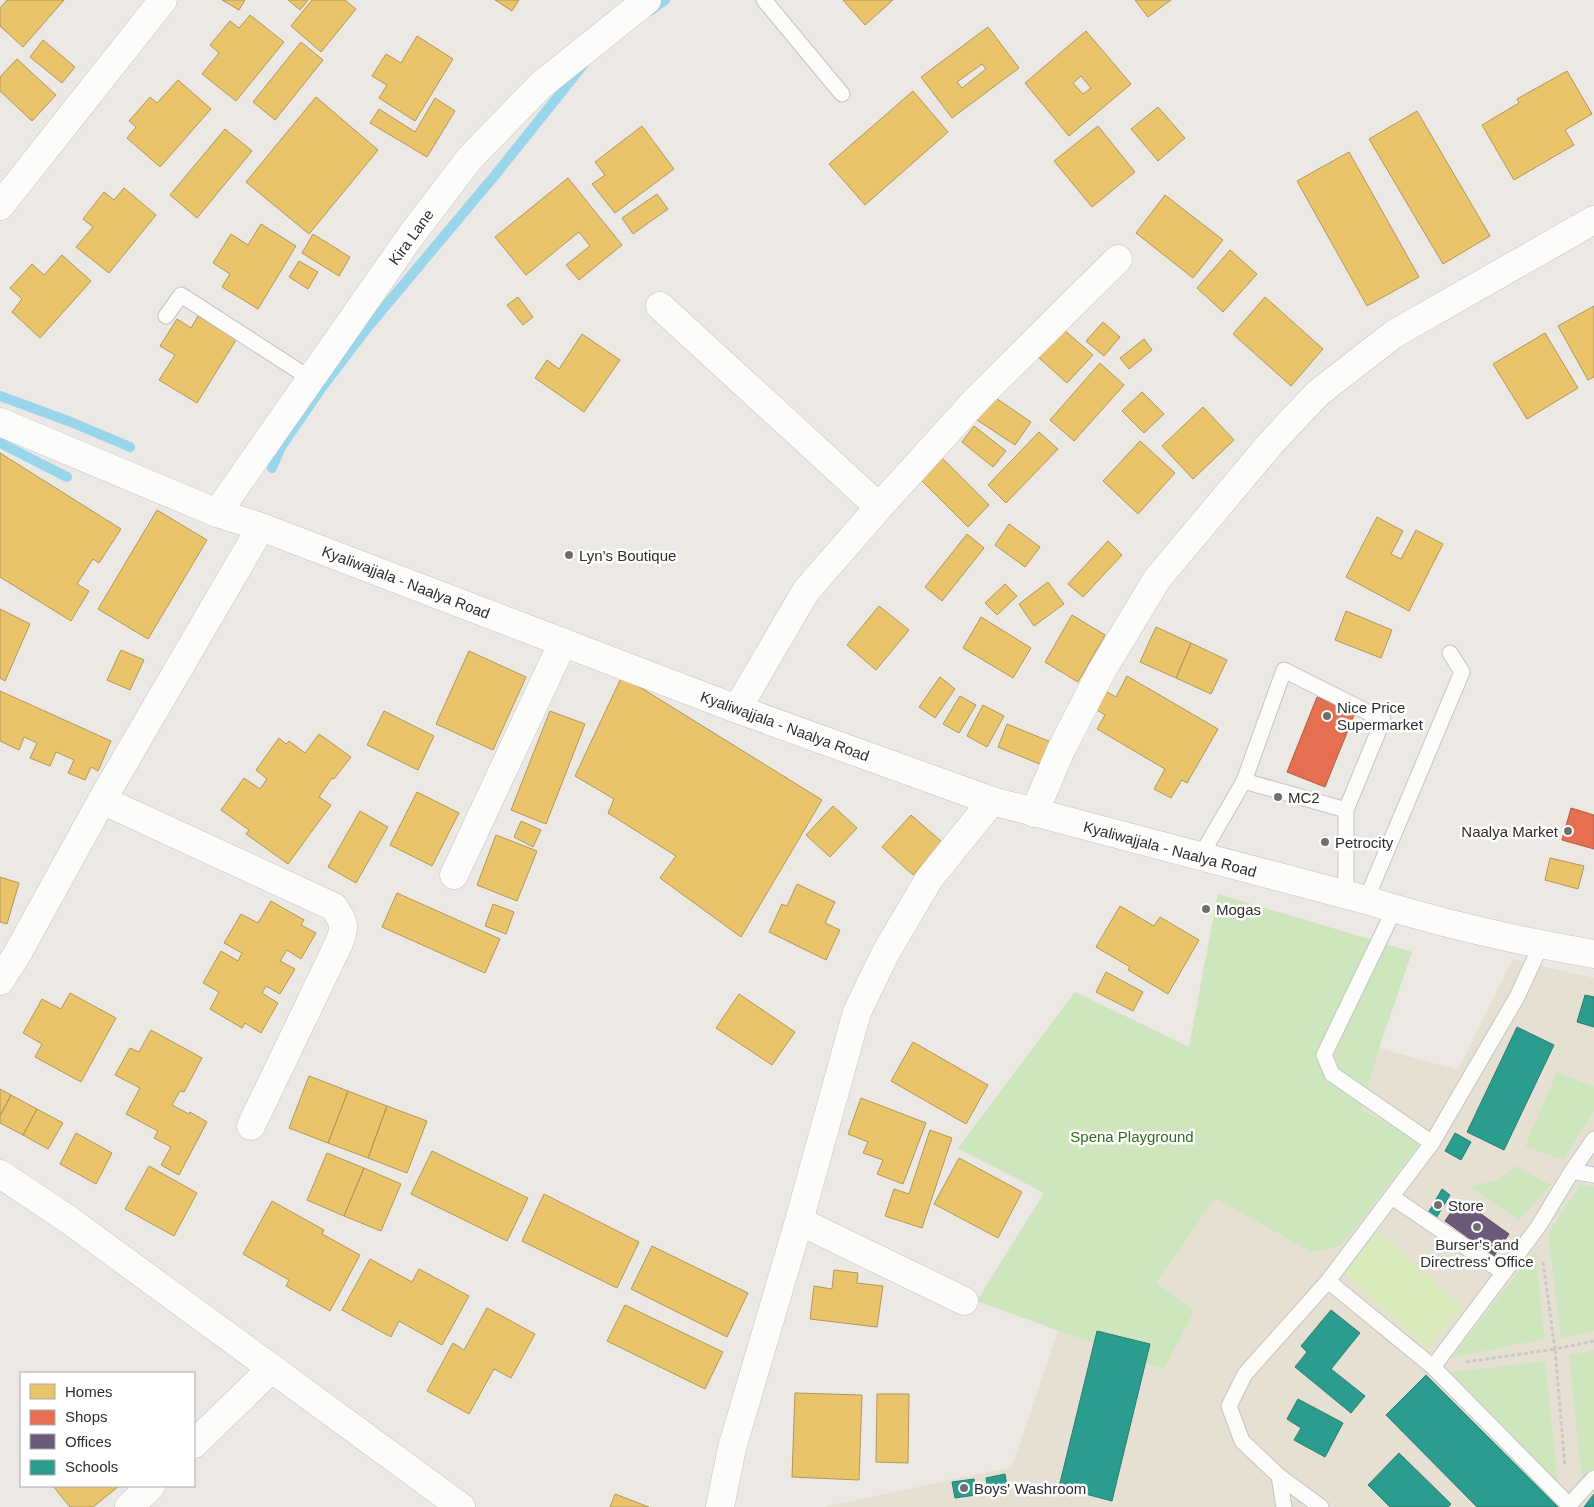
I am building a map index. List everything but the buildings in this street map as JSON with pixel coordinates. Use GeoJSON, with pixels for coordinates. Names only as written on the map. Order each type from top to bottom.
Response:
{"type":"FeatureCollection","features":[{"type":"Feature","properties":{"kind":"street"},"geometry":{"type":"LineString","coordinates":[[0,206],[163,0]]}},
{"type":"Feature","properties":{"kind":"street","name":"Kira Lane"},"geometry":{"type":"LineString","coordinates":[[218,512],[412,234],[470,158],[541,85],[647,0]]}},
{"type":"Feature","properties":{"kind":"street"},"geometry":{"type":"LineString","coordinates":[[1034,813],[1061,750],[1101,672],[1157,579],[1271,443],[1318,393],[1394,334],[1594,220]]}},
{"type":"Feature","properties":{"kind":"street"},"geometry":{"type":"LineString","coordinates":[[737,708],[806,592],[879,507],[976,400],[1118,258]]}},
{"type":"Feature","properties":{"kind":"street"},"geometry":{"type":"LineString","coordinates":[[660,306],[879,507]]}},
{"type":"Feature","properties":{"kind":"street","name":"Kyaliwajjala - Naalya Road"},"geometry":{"type":"LineString","coordinates":[[0,422],[218,512],[737,708],[992,801],[1395,908],[1541,945],[1594,954]]}},
{"type":"Feature","properties":{"kind":"street"},"geometry":{"type":"LineString","coordinates":[[0,981],[16,956],[102,800],[261,527]]}},
{"type":"Feature","properties":{"kind":"street"},"geometry":{"type":"LineString","coordinates":[[454,875],[563,642]]}},
{"type":"Feature","properties":{"kind":"street"},"geometry":{"type":"LineString","coordinates":[[102,800],[334,907],[341,918],[344,929],[340,943],[251,1126]]}},
{"type":"Feature","properties":{"kind":"street"},"geometry":{"type":"LineString","coordinates":[[720,1507],[732,1448],[799,1221],[857,1012],[885,954],[929,879],[992,801]]}},
{"type":"Feature","properties":{"kind":"street"},"geometry":{"type":"LineString","coordinates":[[0,1174],[69,1220],[461,1507]]}},
{"type":"Feature","properties":{"kind":"street"},"geometry":{"type":"LineString","coordinates":[[799,1221],[964,1301]]}},
{"type":"Feature","properties":{"kind":"street"},"geometry":{"type":"LineString","coordinates":[[195,1443],[272,1368]]}},
{"type":"Feature","properties":{"kind":"street"},"geometry":{"type":"LineString","coordinates":[[129,1507],[150,1487]]}},
{"type":"Feature","properties":{"kind":"lane"},"geometry":{"type":"LineString","coordinates":[[764,0],[842,94]]}},
{"type":"Feature","properties":{"kind":"lane"},"geometry":{"type":"LineString","coordinates":[[166,316],[181,295],[311,379]]}},
{"type":"Feature","properties":{"kind":"lane"},"geometry":{"type":"LineString","coordinates":[[1356,897],[1462,672],[1450,653]]}},
{"type":"Feature","properties":{"kind":"lane"},"geometry":{"type":"LineString","coordinates":[[1200,856],[1244,781],[1284,670],[1383,720],[1346,810],[1356,897]]}},
{"type":"Feature","properties":{"kind":"lane"},"geometry":{"type":"LineString","coordinates":[[1244,781],[1346,810]]}},
{"type":"Feature","properties":{"kind":"lane"},"geometry":{"type":"LineString","coordinates":[[1395,908],[1324,1055],[1332,1074],[1432,1143]]}},
{"type":"Feature","properties":{"kind":"lane"},"geometry":{"type":"LineString","coordinates":[[1321,1507],[1279,1476],[1242,1441],[1229,1406],[1245,1374],[1328,1281],[1432,1143],[1517,997],[1541,945]]}},
{"type":"Feature","properties":{"kind":"lane"},"geometry":{"type":"LineString","coordinates":[[1433,1367],[1538,1227],[1594,1139]]}},
{"type":"Feature","properties":{"kind":"lane"},"geometry":{"type":"LineString","coordinates":[[1572,1171],[1594,1175]]}},
{"type":"Feature","properties":{"kind":"lane"},"geometry":{"type":"LineString","coordinates":[[1392,1196],[1504,1273]]}},
{"type":"Feature","properties":{"kind":"lane"},"geometry":{"type":"LineString","coordinates":[[1328,1281],[1433,1367],[1568,1506],[1594,1478]]}},
{"type":"Feature","properties":{"kind":"lane"},"geometry":{"type":"LineString","coordinates":[[1279,1476],[1284,1507]]}},
{"type":"Feature","properties":{"kind":"path"},"geometry":{"type":"LineString","coordinates":[[1538,1227],[1555,1349],[1568,1506]]}},
{"type":"Feature","properties":{"kind":"path"},"geometry":{"type":"LineString","coordinates":[[1433,1367],[1555,1349],[1594,1341]]}},
{"type":"Feature","properties":{"kind":"shaded area"},"geometry":{"type":"Polygon","coordinates":[[[1218,894],[1412,952],[1379,1048],[1458,1070],[1513,959],[1594,978],[1594,1507],[824,1507],[1012,1467],[1059,1328],[977,1301],[1044,1193],[958,1148],[1075,992],[1189,1047],[1218,894]]]}},
{"type":"Feature","properties":{"kind":"green space","name":"Spena Playground"},"geometry":{"type":"Polygon","coordinates":[[[1218,894],[1412,952],[1379,1048],[1361,1110],[1422,1141],[1341,1246],[1311,1252],[1215,1198],[1156,1283],[1194,1311],[1164,1369],[977,1301],[1044,1193],[958,1148],[1075,992],[1189,1047],[1218,894]]]}},
{"type":"Feature","properties":{"kind":"green space"},"geometry":{"type":"Polygon","coordinates":[[[1557,1072],[1594,1087],[1594,1111],[1563,1160],[1525,1146],[1557,1072]]]}},
{"type":"Feature","properties":{"kind":"green space"},"geometry":{"type":"Polygon","coordinates":[[[1515,1166],[1551,1185],[1519,1220],[1469,1186],[1499,1180],[1515,1166]]]}},
{"type":"Feature","properties":{"kind":"green space"},"geometry":{"type":"Polygon","coordinates":[[[1581,1184],[1594,1187],[1594,1331],[1561,1338],[1548,1234],[1581,1184]]]}},
{"type":"Feature","properties":{"kind":"green space"},"geometry":{"type":"Polygon","coordinates":[[[1379,1232],[1463,1307],[1427,1348],[1343,1273],[1379,1232]]]}},
{"type":"Feature","properties":{"kind":"green space"},"geometry":{"type":"Polygon","coordinates":[[[1535,1252],[1545,1339],[1450,1358],[1535,1252]]]}},
{"type":"Feature","properties":{"kind":"green space"},"geometry":{"type":"Polygon","coordinates":[[[1594,1350],[1594,1468],[1582,1481],[1569,1355],[1594,1350]]]}},
{"type":"Feature","properties":{"kind":"green space"},"geometry":{"type":"Polygon","coordinates":[[[1545,1361],[1558,1485],[1451,1372],[1545,1361]]]}},
{"type":"Feature","properties":{"kind":"waterway"},"geometry":{"type":"LineString","coordinates":[[650,11],[665,0]]}},
{"type":"Feature","properties":{"kind":"waterway"},"geometry":{"type":"LineString","coordinates":[[272,468],[281,447],[323,386],[368,327],[496,174],[584,64]]}},
{"type":"Feature","properties":{"kind":"waterway"},"geometry":{"type":"LineString","coordinates":[[0,396],[71,422],[130,447]]}},
{"type":"Feature","properties":{"kind":"waterway"},"geometry":{"type":"LineString","coordinates":[[0,443],[67,477]]}},
{"type":"Feature","properties":{"kind":"place","name":"Lyn's Boutique"},"geometry":{"type":"Point","coordinates":[569,555]}},
{"type":"Feature","properties":{"kind":"place","name":"Nice Price Supermarket"},"geometry":{"type":"Point","coordinates":[1327,716]}},
{"type":"Feature","properties":{"kind":"place","name":"MC2"},"geometry":{"type":"Point","coordinates":[1278,797]}},
{"type":"Feature","properties":{"kind":"place","name":"Naalya Market"},"geometry":{"type":"Point","coordinates":[1568,831]}},
{"type":"Feature","properties":{"kind":"place","name":"Petrocity"},"geometry":{"type":"Point","coordinates":[1325,842]}},
{"type":"Feature","properties":{"kind":"place","name":"Mogas"},"geometry":{"type":"Point","coordinates":[1206,909]}},
{"type":"Feature","properties":{"kind":"place","name":"Store"},"geometry":{"type":"Point","coordinates":[1438,1205]}},
{"type":"Feature","properties":{"kind":"place","name":"Burser's and Directress' Office"},"geometry":{"type":"Point","coordinates":[1477,1227]}},
{"type":"Feature","properties":{"kind":"place","name":"Boys' Washroom"},"geometry":{"type":"Point","coordinates":[964,1488]}}]}
